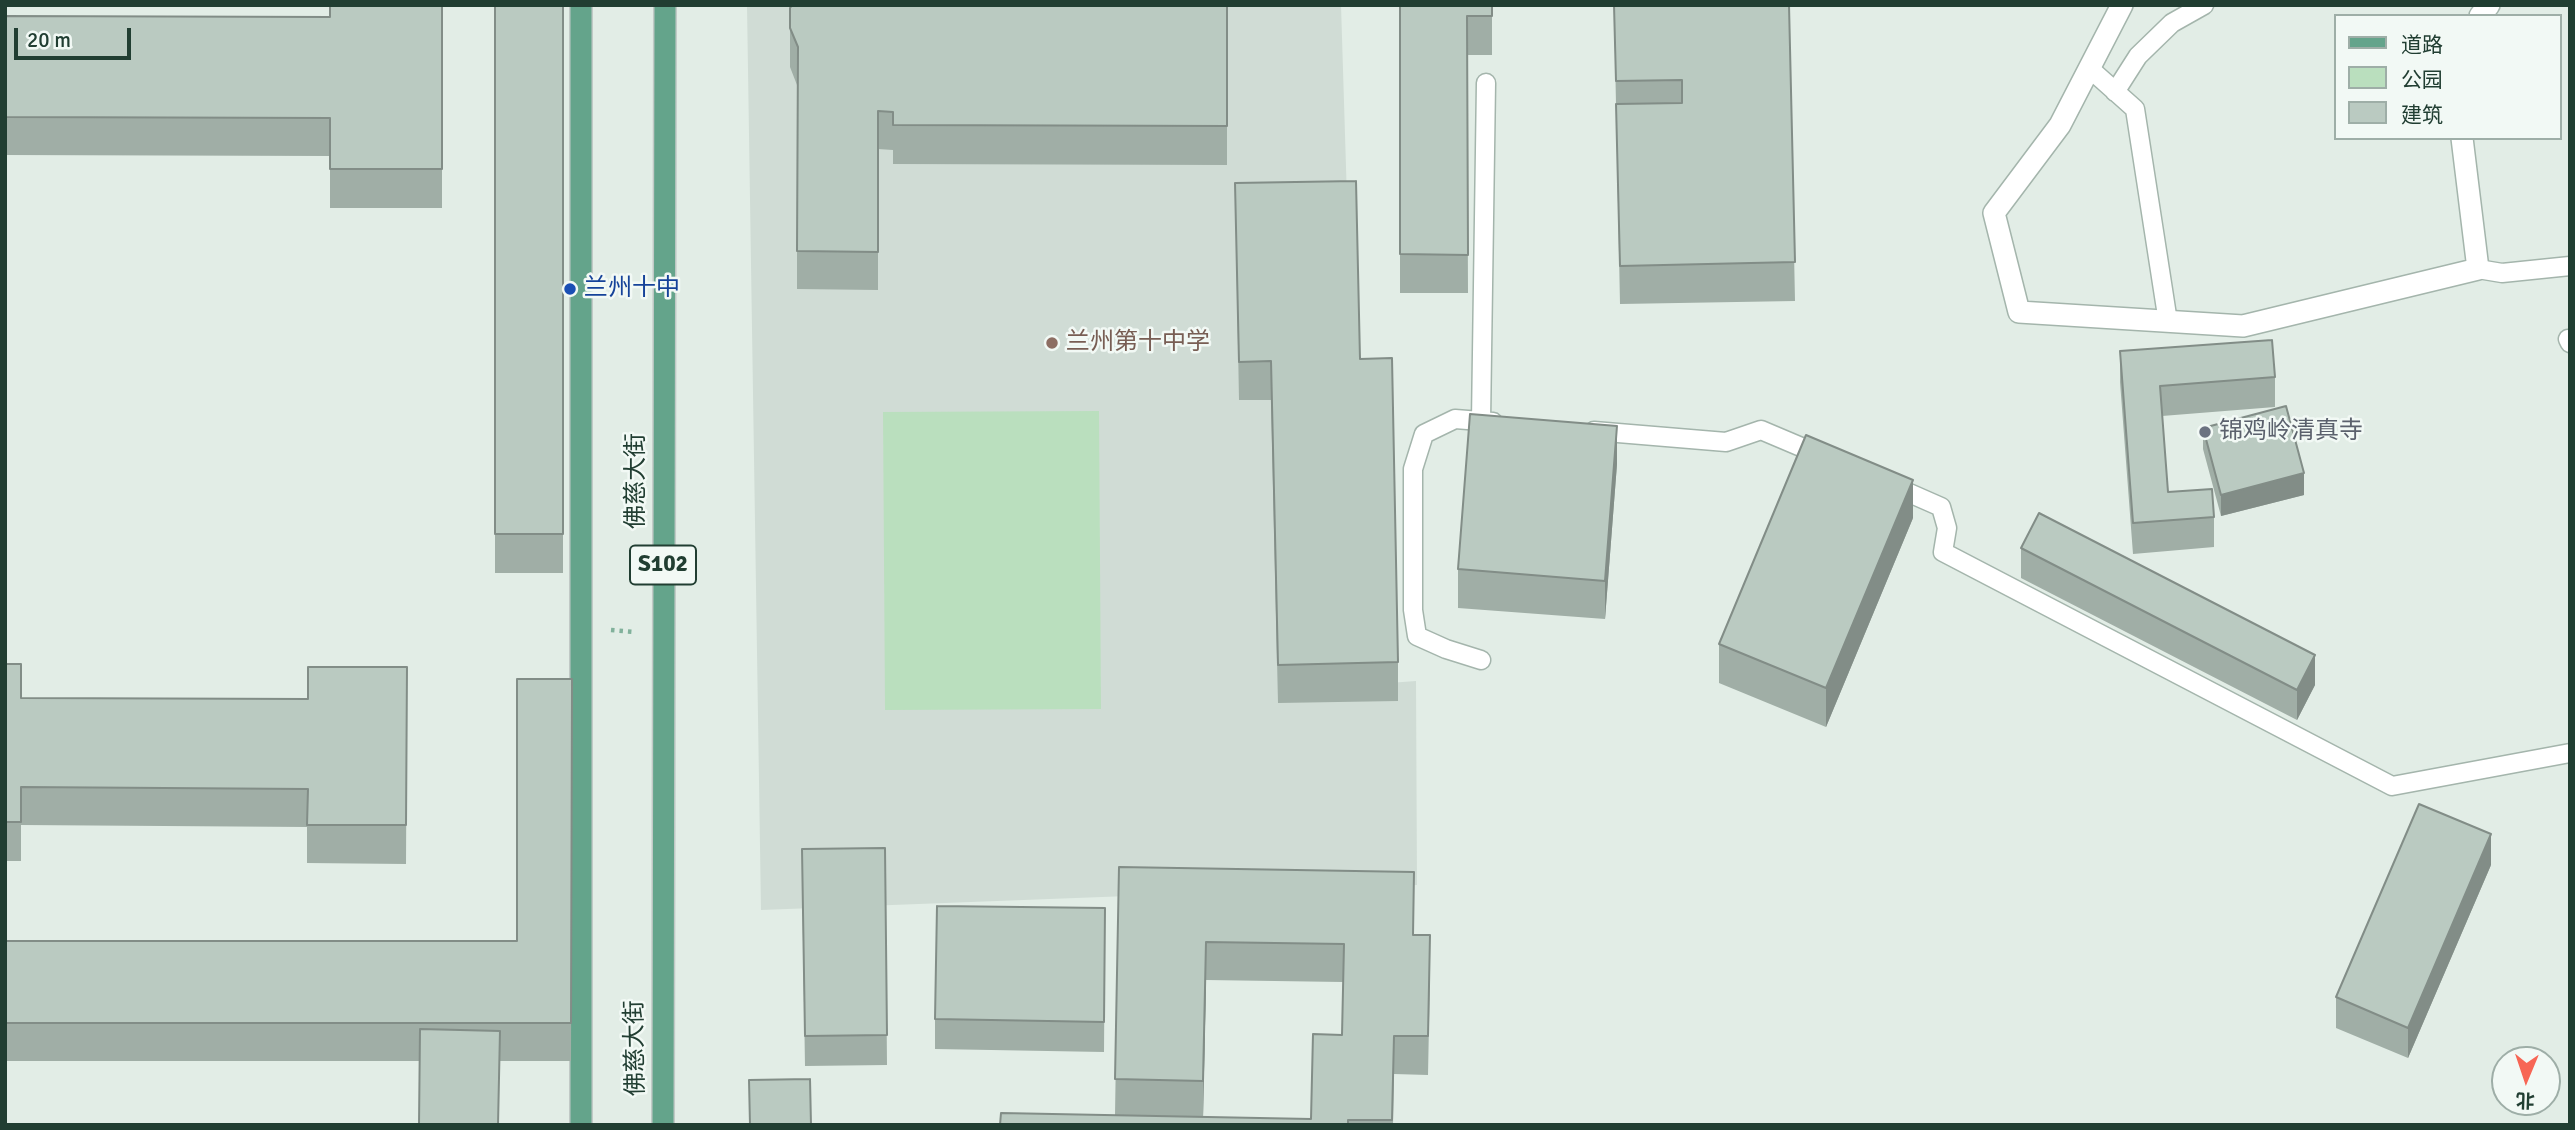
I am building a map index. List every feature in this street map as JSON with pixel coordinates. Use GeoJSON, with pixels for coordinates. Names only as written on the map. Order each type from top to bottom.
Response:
{"type":"FeatureCollection","features":[{"type":"Feature","properties":{"kind":"main road"},"geometry":{"type":"LineString","coordinates":[[581,5],[581,1125]]}},
{"type":"Feature","properties":{"kind":"main road","name":"佛慈大街"},"geometry":{"type":"LineString","coordinates":[[663,1125],[665,5]]}},
{"type":"Feature","properties":{"kind":"street"},"geometry":{"type":"LineString","coordinates":[[2122,5],[2060,125],[1994,212],[2020,313],[2243,326],[2478,269],[2462,140]]}},
{"type":"Feature","properties":{"kind":"lane"},"geometry":{"type":"LineString","coordinates":[[2115,92],[2138,56],[2172,23],[2204,5]]}},
{"type":"Feature","properties":{"kind":"lane"},"geometry":{"type":"LineString","coordinates":[[2089,68],[2135,109],[2168,322]]}},
{"type":"Feature","properties":{"kind":"lane"},"geometry":{"type":"LineString","coordinates":[[1481,421],[1486,83]]}},
{"type":"Feature","properties":{"kind":"lane"},"geometry":{"type":"LineString","coordinates":[[2478,269],[2502,273],[2570,265]]}},
{"type":"Feature","properties":{"kind":"lane"},"geometry":{"type":"LineString","coordinates":[[1481,660],[1416,636],[1413,610],[1413,469],[1424,434],[1455,419],[1508,423]]}},
{"type":"Feature","properties":{"kind":"lane"},"geometry":{"type":"LineString","coordinates":[[1576,429],[1726,442],[1761,430],[1838,463]]}},
{"type":"Feature","properties":{"kind":"lane"},"geometry":{"type":"LineString","coordinates":[[1877,479],[1941,507],[1947,528],[1943,552],[2392,786],[2570,753]]}},
{"type":"Feature","properties":{"kind":"path"},"geometry":{"type":"LineString","coordinates":[[583,629],[663,633]]}},
{"type":"Feature","properties":{"kind":"shaded area","name":"兰州第十中学"},"geometry":{"type":"Polygon","coordinates":[[[747,5],[1341,5],[1362,685],[1416,681],[1417,885],[761,910],[747,5]]]}},
{"type":"Feature","properties":{"kind":"green space"},"geometry":{"type":"Polygon","coordinates":[[[1099,411],[1101,709],[885,710],[883,412],[1099,411]]]}},
{"type":"Feature","properties":{"kind":"building"},"geometry":{"type":"Polygon","coordinates":[[[330,5],[442,5],[442,169],[330,169],[330,118],[5,117],[5,16],[330,17],[330,5]]]}},
{"type":"Feature","properties":{"kind":"building"},"geometry":{"type":"Polygon","coordinates":[[[495,5],[563,5],[563,534],[495,534],[495,5]]]}},
{"type":"Feature","properties":{"kind":"building"},"geometry":{"type":"Polygon","coordinates":[[[792,5],[1227,5],[1227,126],[893,125],[893,112],[878,111],[878,252],[797,251],[798,47],[790,28],[792,5]]]}},
{"type":"Feature","properties":{"kind":"building"},"geometry":{"type":"Polygon","coordinates":[[[1400,5],[1492,5],[1492,16],[1467,16],[1468,255],[1400,254],[1400,5]]]}},
{"type":"Feature","properties":{"kind":"building"},"geometry":{"type":"Polygon","coordinates":[[[1614,5],[1789,5],[1795,262],[1620,266],[1616,104],[1682,103],[1682,80],[1616,81],[1614,5]]]}},
{"type":"Feature","properties":{"kind":"building"},"geometry":{"type":"Polygon","coordinates":[[[1356,181],[1360,359],[1392,358],[1398,662],[1278,665],[1271,361],[1239,362],[1235,183],[1356,181]]]}},
{"type":"Feature","properties":{"kind":"building"},"geometry":{"type":"Polygon","coordinates":[[[2272,340],[2275,377],[2160,386],[2168,492],[2212,489],[2214,517],[2133,523],[2120,351],[2272,340]]]}},
{"type":"Feature","properties":{"kind":"building"},"geometry":{"type":"Polygon","coordinates":[[[2286,406],[2304,473],[2221,495],[2203,428],[2286,406]]]}},
{"type":"Feature","properties":{"kind":"building"},"geometry":{"type":"Polygon","coordinates":[[[1470,414],[1617,426],[1605,581],[1458,569],[1470,414]]]}},
{"type":"Feature","properties":{"kind":"building"},"geometry":{"type":"Polygon","coordinates":[[[1806,435],[1913,480],[1826,688],[1719,644],[1806,435]]]}},
{"type":"Feature","properties":{"kind":"building"},"geometry":{"type":"Polygon","coordinates":[[[2039,513],[2315,655],[2297,690],[2021,548],[2039,513]]]}},
{"type":"Feature","properties":{"kind":"building"},"geometry":{"type":"Polygon","coordinates":[[[5,664],[21,664],[21,698],[308,699],[308,667],[407,667],[406,825],[307,825],[308,789],[21,787],[21,822],[5,822],[5,664]]]}},
{"type":"Feature","properties":{"kind":"building"},"geometry":{"type":"Polygon","coordinates":[[[517,679],[572,679],[571,1023],[5,1023],[5,941],[517,941],[517,679]]]}},
{"type":"Feature","properties":{"kind":"building"},"geometry":{"type":"Polygon","coordinates":[[[2419,804],[2491,834],[2408,1028],[2336,997],[2419,804]]]}},
{"type":"Feature","properties":{"kind":"building"},"geometry":{"type":"Polygon","coordinates":[[[885,848],[887,1035],[805,1036],[802,849],[885,848]]]}},
{"type":"Feature","properties":{"kind":"building"},"geometry":{"type":"Polygon","coordinates":[[[1119,867],[1414,872],[1413,935],[1430,935],[1428,1036],[1394,1036],[1392,1120],[1348,1120],[1348,1125],[1000,1125],[1001,1113],[1311,1119],[1313,1034],[1342,1035],[1344,944],[1206,942],[1203,1081],[1115,1079],[1119,867]]]}},
{"type":"Feature","properties":{"kind":"building"},"geometry":{"type":"Polygon","coordinates":[[[937,906],[1105,908],[1104,1022],[935,1019],[937,906]]]}},
{"type":"Feature","properties":{"kind":"building"},"geometry":{"type":"Polygon","coordinates":[[[420,1029],[500,1031],[498,1125],[419,1125],[420,1029]]]}},
{"type":"Feature","properties":{"kind":"building"},"geometry":{"type":"Polygon","coordinates":[[[810,1079],[811,1125],[750,1125],[749,1080],[810,1079]]]}},
{"type":"Feature","properties":{"kind":"place","name":"兰州十中"},"geometry":{"type":"Point","coordinates":[570,289]}},
{"type":"Feature","properties":{"kind":"place","name":"兰州第十中学"},"geometry":{"type":"Point","coordinates":[1052,343]}},
{"type":"Feature","properties":{"kind":"place","name":"锦鸡岭清真寺"},"geometry":{"type":"Point","coordinates":[2205,432]}}]}
